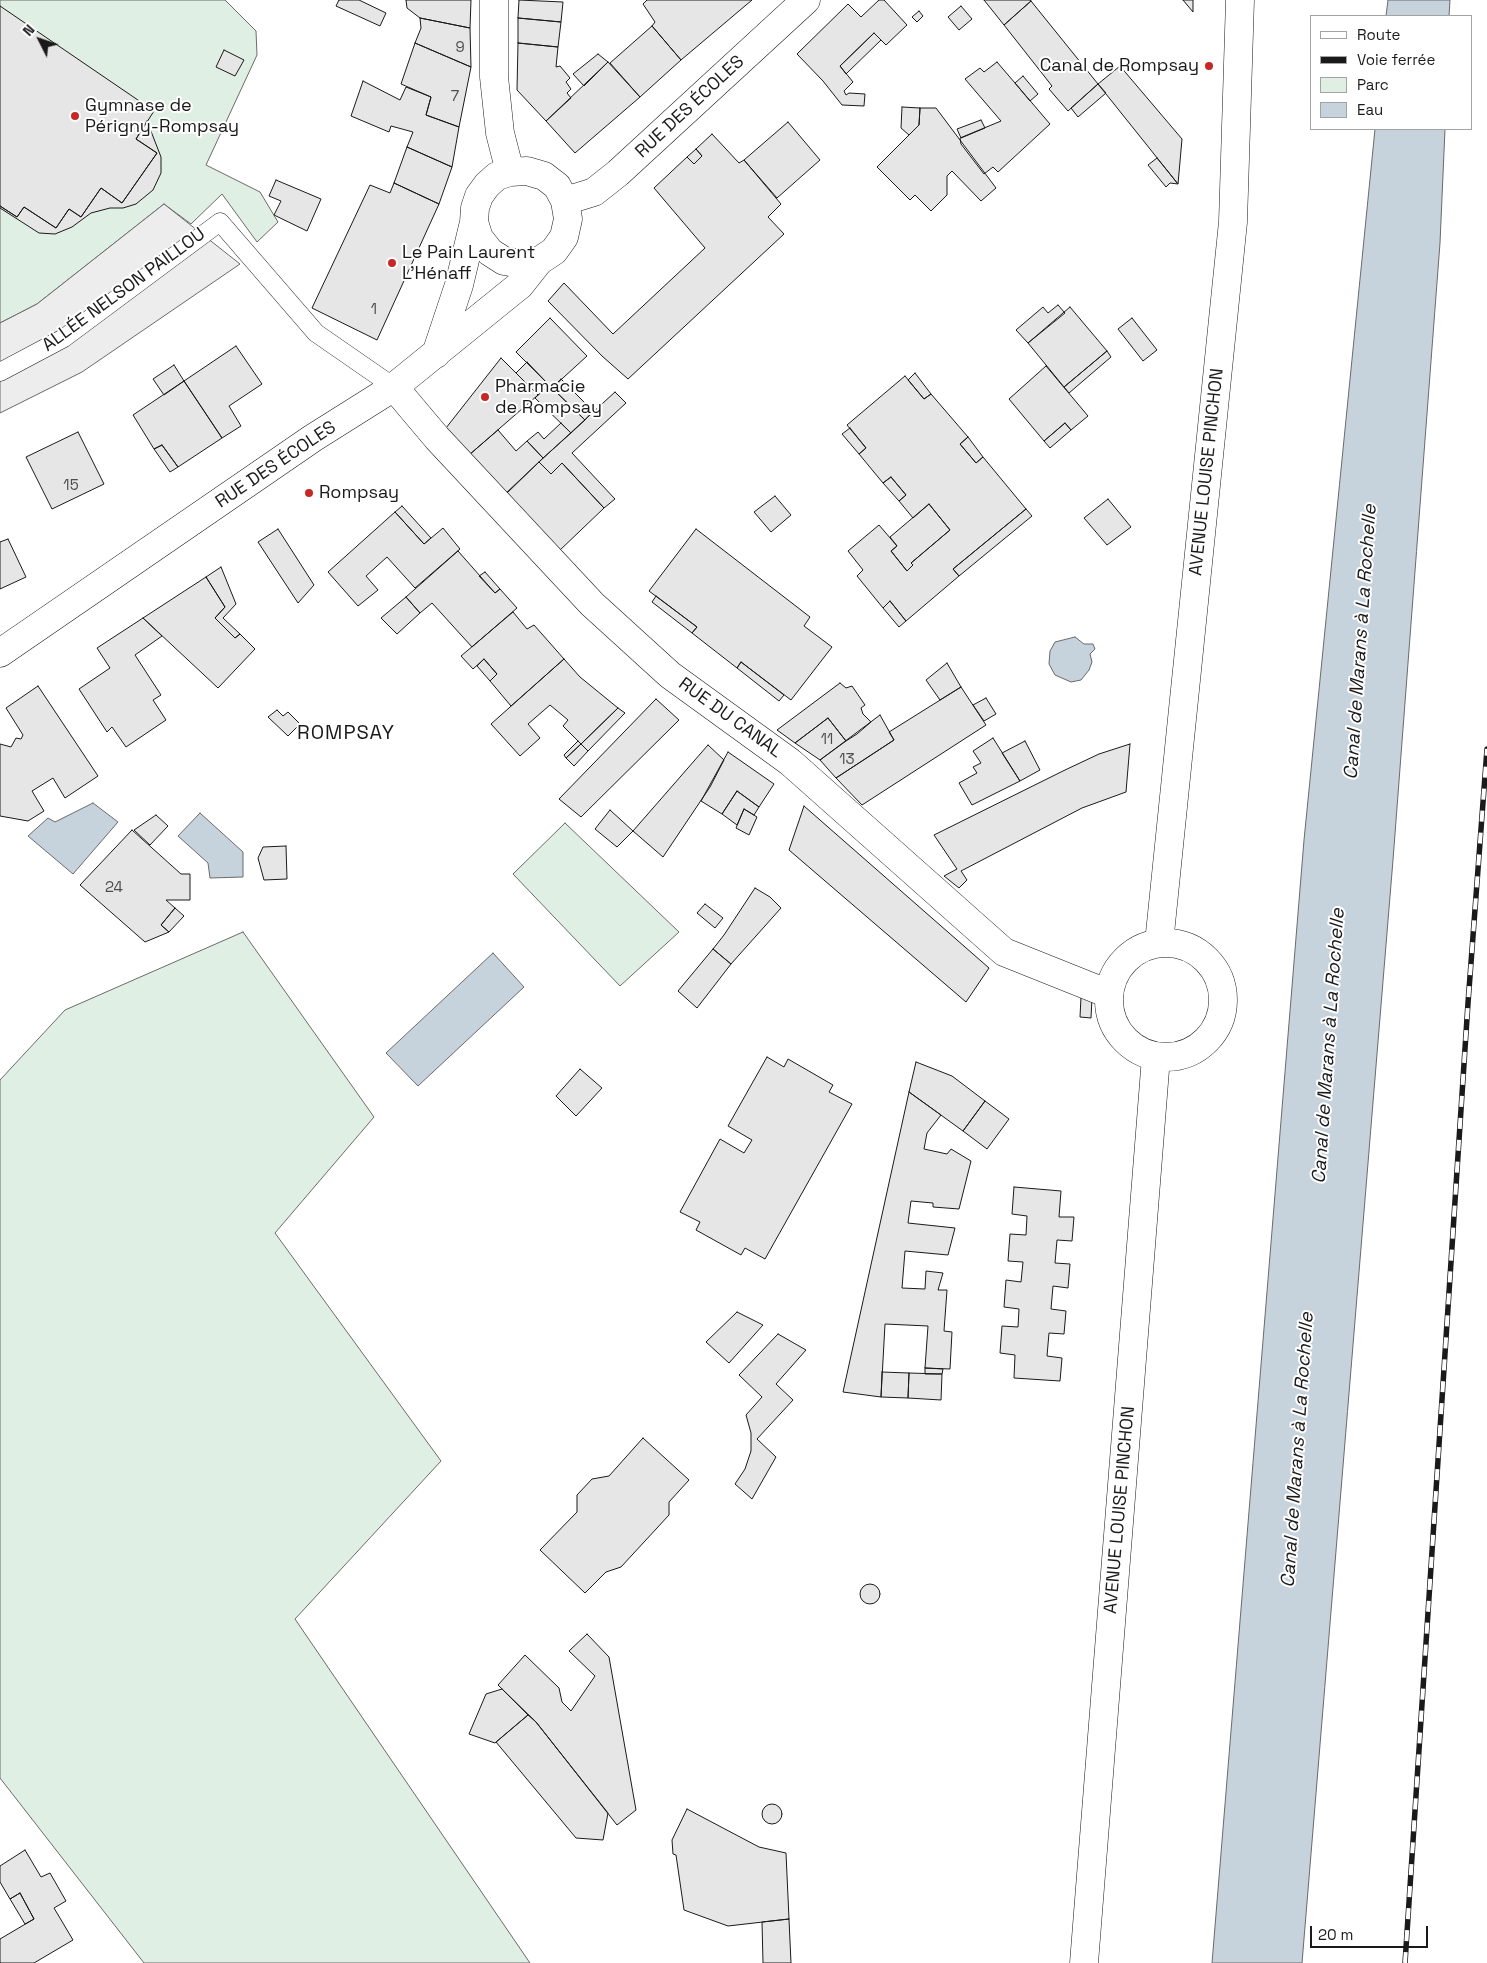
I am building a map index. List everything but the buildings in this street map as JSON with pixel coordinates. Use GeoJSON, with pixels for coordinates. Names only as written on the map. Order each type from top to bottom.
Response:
{"type":"FeatureCollection","features":[{"type":"Feature","properties":{"kind":"street"},"geometry":{"type":"LineString","coordinates":[[494,0],[494,77],[500,133],[510,172]]}},
{"type":"Feature","properties":{"kind":"street","name":"RUE DES ÉCOLES"},"geometry":{"type":"LineString","coordinates":[[565,201],[594,192],[618,173],[806,0]]}},
{"type":"Feature","properties":{"kind":"street","name":"AVENUE LOUISE PINCHON"},"geometry":{"type":"LineString","coordinates":[[1159,943],[1233,222],[1240,0]]}},
{"type":"Feature","properties":{"kind":"street"},"geometry":{"type":"LineString","coordinates":[[436,354],[459,285],[474,222],[475,208],[479,196],[487,185],[497,176],[510,172],[527,171],[544,176],[557,186],[565,201],[568,219],[564,237],[554,251],[539,261],[522,264],[504,262],[490,252],[479,238],[474,222]]}},
{"type":"Feature","properties":{"kind":"street","name":"RUE DES ÉCOLES"},"geometry":{"type":"LineString","coordinates":[[0,654],[313,438],[394,387],[520,285],[539,261]]}},
{"type":"Feature","properties":{"kind":"street","name":"RUE DU CANAL"},"geometry":{"type":"LineString","coordinates":[[394,387],[437,438],[592,604],[670,675],[790,762],[1004,952],[1109,994]]}},
{"type":"Feature","properties":{"kind":"street"},"geometry":{"type":"LineString","coordinates":[[1159,943],[1178,944],[1196,952],[1211,964],[1220,982],[1224,1002],[1220,1021],[1209,1038],[1194,1050],[1175,1057],[1156,1057],[1140,1051],[1125,1041],[1115,1027],[1110,1012],[1109,994],[1114,976],[1125,960],[1140,949],[1159,943]]}},
{"type":"Feature","properties":{"kind":"street","name":"AVENUE LOUISE PINCHON"},"geometry":{"type":"LineString","coordinates":[[1084,1963],[1156,1057]]}},
{"type":"Feature","properties":{"kind":"lane","name":"ALLÉE NELSON PAILLOU"},"geometry":{"type":"LineString","coordinates":[[0,372],[64,338],[220,222],[316,333],[394,387]]}},
{"type":"Feature","properties":{"kind":"green space"},"geometry":{"type":"Polygon","coordinates":[[[0,0],[225,0],[256,31],[257,55],[206,165],[260,192],[278,222],[257,242],[222,194],[191,224],[164,204],[37,304],[0,323],[0,0]]]}},
{"type":"Feature","properties":{"kind":"green space"},"geometry":{"type":"Polygon","coordinates":[[[565,823],[679,932],[620,986],[513,874],[565,823]]]}},
{"type":"Feature","properties":{"kind":"green space"},"geometry":{"type":"Polygon","coordinates":[[[243,932],[374,1117],[275,1233],[441,1461],[295,1619],[530,1963],[144,1963],[0,1778],[0,1080],[65,1010],[243,932]]]}},
{"type":"Feature","properties":{"kind":"shaded area"},"geometry":{"type":"Polygon","coordinates":[[[164,204],[240,264],[82,372],[0,413],[0,323],[37,304],[164,204]]]}},
{"type":"Feature","properties":{"kind":"water"},"geometry":{"type":"Polygon","coordinates":[[[1388,0],[1450,0],[1449,15],[1386,15],[1388,0]]]}},
{"type":"Feature","properties":{"kind":"water","name":"Canal de Marans à La Rochelle"},"geometry":{"type":"Polygon","coordinates":[[[1375,130],[1445,130],[1440,243],[1393,860],[1302,1963],[1212,1963],[1304,840],[1375,130]]]}},
{"type":"Feature","properties":{"kind":"water"},"geometry":{"type":"Polygon","coordinates":[[[1075,637],[1084,644],[1093,644],[1095,649],[1090,654],[1092,662],[1089,670],[1081,680],[1071,682],[1055,675],[1049,664],[1050,651],[1055,642],[1075,637]]]}},
{"type":"Feature","properties":{"kind":"water"},"geometry":{"type":"Polygon","coordinates":[[[93,803],[118,822],[73,874],[28,836],[48,818],[55,822],[93,803]]]}},
{"type":"Feature","properties":{"kind":"water"},"geometry":{"type":"Polygon","coordinates":[[[200,813],[243,852],[243,877],[210,878],[208,863],[178,836],[200,813]]]}},
{"type":"Feature","properties":{"kind":"water"},"geometry":{"type":"Polygon","coordinates":[[[493,953],[524,987],[418,1086],[386,1053],[493,953]]]}},
{"type":"Feature","properties":{"kind":"railway"},"geometry":{"type":"LineString","coordinates":[[1405,1963],[1468,1003],[1487,749]]}},
{"type":"Feature","properties":{"kind":"place","name":"Canal de Rompsay"},"geometry":{"type":"Point","coordinates":[1209,66]}},
{"type":"Feature","properties":{"kind":"place","name":"Gymnase de Périgny-Rompsay"},"geometry":{"type":"Point","coordinates":[75,116]}},
{"type":"Feature","properties":{"kind":"place","name":"Le Pain Laurent L'Hénaff"},"geometry":{"type":"Point","coordinates":[392,263]}},
{"type":"Feature","properties":{"kind":"place","name":"Pharmacie de Rompsay"},"geometry":{"type":"Point","coordinates":[485,397]}},
{"type":"Feature","properties":{"kind":"place","name":"Rompsay"},"geometry":{"type":"Point","coordinates":[309,493]}},
{"type":"Feature","properties":{"kind":"district","name":"ROMPSAY"},"geometry":{"type":"Point","coordinates":[346,734]}}]}
